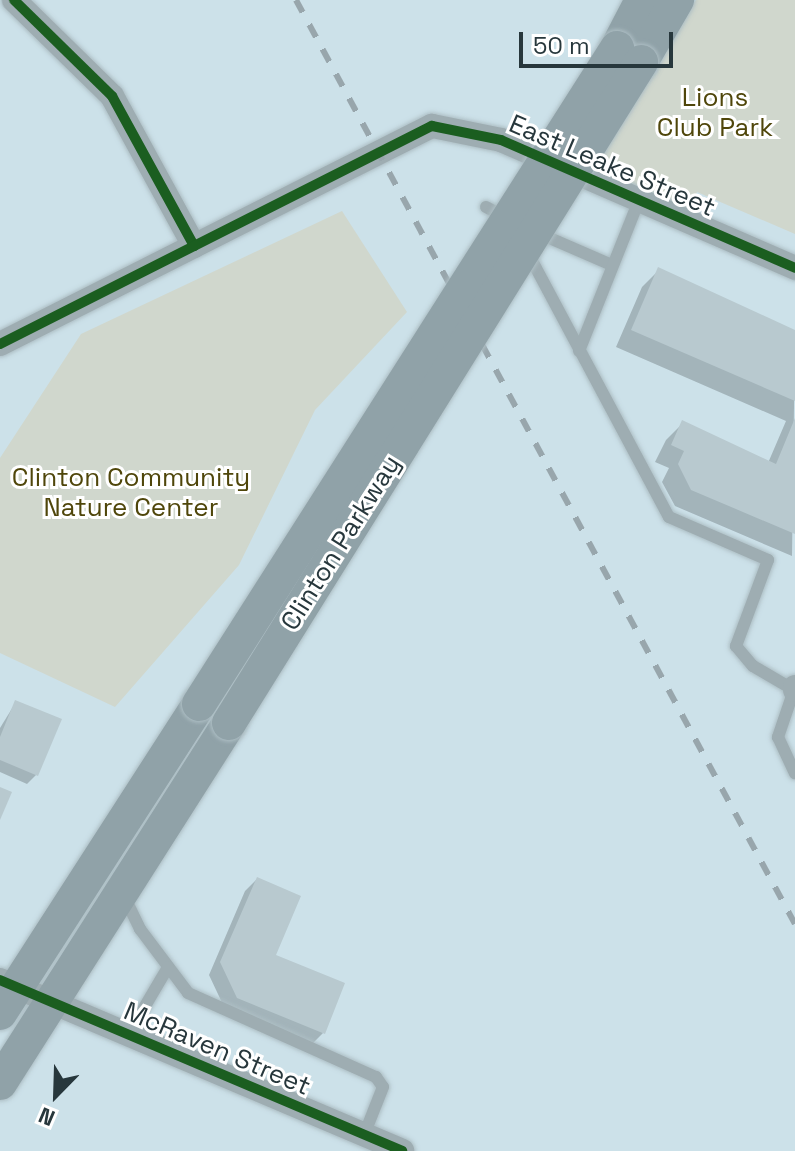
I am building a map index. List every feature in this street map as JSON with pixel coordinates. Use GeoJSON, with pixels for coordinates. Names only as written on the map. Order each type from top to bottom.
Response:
{"type":"FeatureCollection","features":[{"type":"Feature","properties":{"kind":"main road","name":"Clinton Parkway"},"geometry":{"type":"LineString","coordinates":[[0,1083],[49,1001],[229,723],[629,55],[642,0]]}},
{"type":"Feature","properties":{"kind":"main road","name":"Clinton Parkway"},"geometry":{"type":"LineString","coordinates":[[6,993],[629,55],[677,0]]}},
{"type":"Feature","properties":{"kind":"street"},"geometry":{"type":"LineString","coordinates":[[14,0],[112,96],[194,246]]}},
{"type":"Feature","properties":{"kind":"street","name":"East Leake Street"},"geometry":{"type":"LineString","coordinates":[[0,344],[432,126],[501,140],[795,268]]}},
{"type":"Feature","properties":{"kind":"street","name":"McRaven Street"},"geometry":{"type":"LineString","coordinates":[[6,993],[49,1001],[402,1151]]}},
{"type":"Feature","properties":{"kind":"lane"},"geometry":{"type":"LineString","coordinates":[[579,351],[639,200]]}},
{"type":"Feature","properties":{"kind":"lane"},"geometry":{"type":"LineString","coordinates":[[486,207],[612,265]]}},
{"type":"Feature","properties":{"kind":"lane"},"geometry":{"type":"LineString","coordinates":[[527,228],[530,264],[669,517],[768,560],[736,646],[753,666],[795,689],[778,737],[795,773]]}},
{"type":"Feature","properties":{"kind":"lane"},"geometry":{"type":"LineString","coordinates":[[121,889],[140,929],[188,993],[376,1077],[383,1087],[364,1135]]}},
{"type":"Feature","properties":{"kind":"lane"},"geometry":{"type":"LineString","coordinates":[[128,1035],[168,967]]}},
{"type":"Feature","properties":{"kind":"green space","name":"Lions Club Park"},"geometry":{"type":"Polygon","coordinates":[[[696,0],[795,0],[795,234],[697,192],[688,211],[585,169],[696,0]]]}},
{"type":"Feature","properties":{"kind":"green space","name":"Clinton Community Nature Center"},"geometry":{"type":"Polygon","coordinates":[[[342,211],[407,312],[315,410],[239,565],[115,707],[0,653],[0,458],[81,334],[342,211]]]}},
{"type":"Feature","properties":{"kind":"building"},"geometry":{"type":"Polygon","coordinates":[[[658,267],[795,330],[795,401],[631,330],[658,267]]]}},
{"type":"Feature","properties":{"kind":"building"},"geometry":{"type":"Polygon","coordinates":[[[795,418],[795,534],[691,490],[678,464],[684,451],[671,445],[682,420],[776,464],[795,418]]]}},
{"type":"Feature","properties":{"kind":"building"},"geometry":{"type":"Polygon","coordinates":[[[15,700],[62,719],[38,776],[0,760],[0,737],[15,700]]]}},
{"type":"Feature","properties":{"kind":"building"},"geometry":{"type":"Polygon","coordinates":[[[0,787],[12,792],[0,820],[0,787]]]}},
{"type":"Feature","properties":{"kind":"building"},"geometry":{"type":"Polygon","coordinates":[[[257,877],[301,896],[276,955],[345,983],[325,1034],[237,998],[220,962],[257,877]]]}},
{"type":"Feature","properties":{"kind":"railway"},"geometry":{"type":"LineString","coordinates":[[296,0],[795,924]]}},
{"type":"Feature","properties":{"kind":"cycle path"},"geometry":{"type":"LineString","coordinates":[[14,0],[112,96],[194,246]]}},
{"type":"Feature","properties":{"kind":"cycle path"},"geometry":{"type":"LineString","coordinates":[[0,344],[432,126],[501,140],[795,268]]}},
{"type":"Feature","properties":{"kind":"cycle path"},"geometry":{"type":"LineString","coordinates":[[0,980],[402,1151]]}}]}
